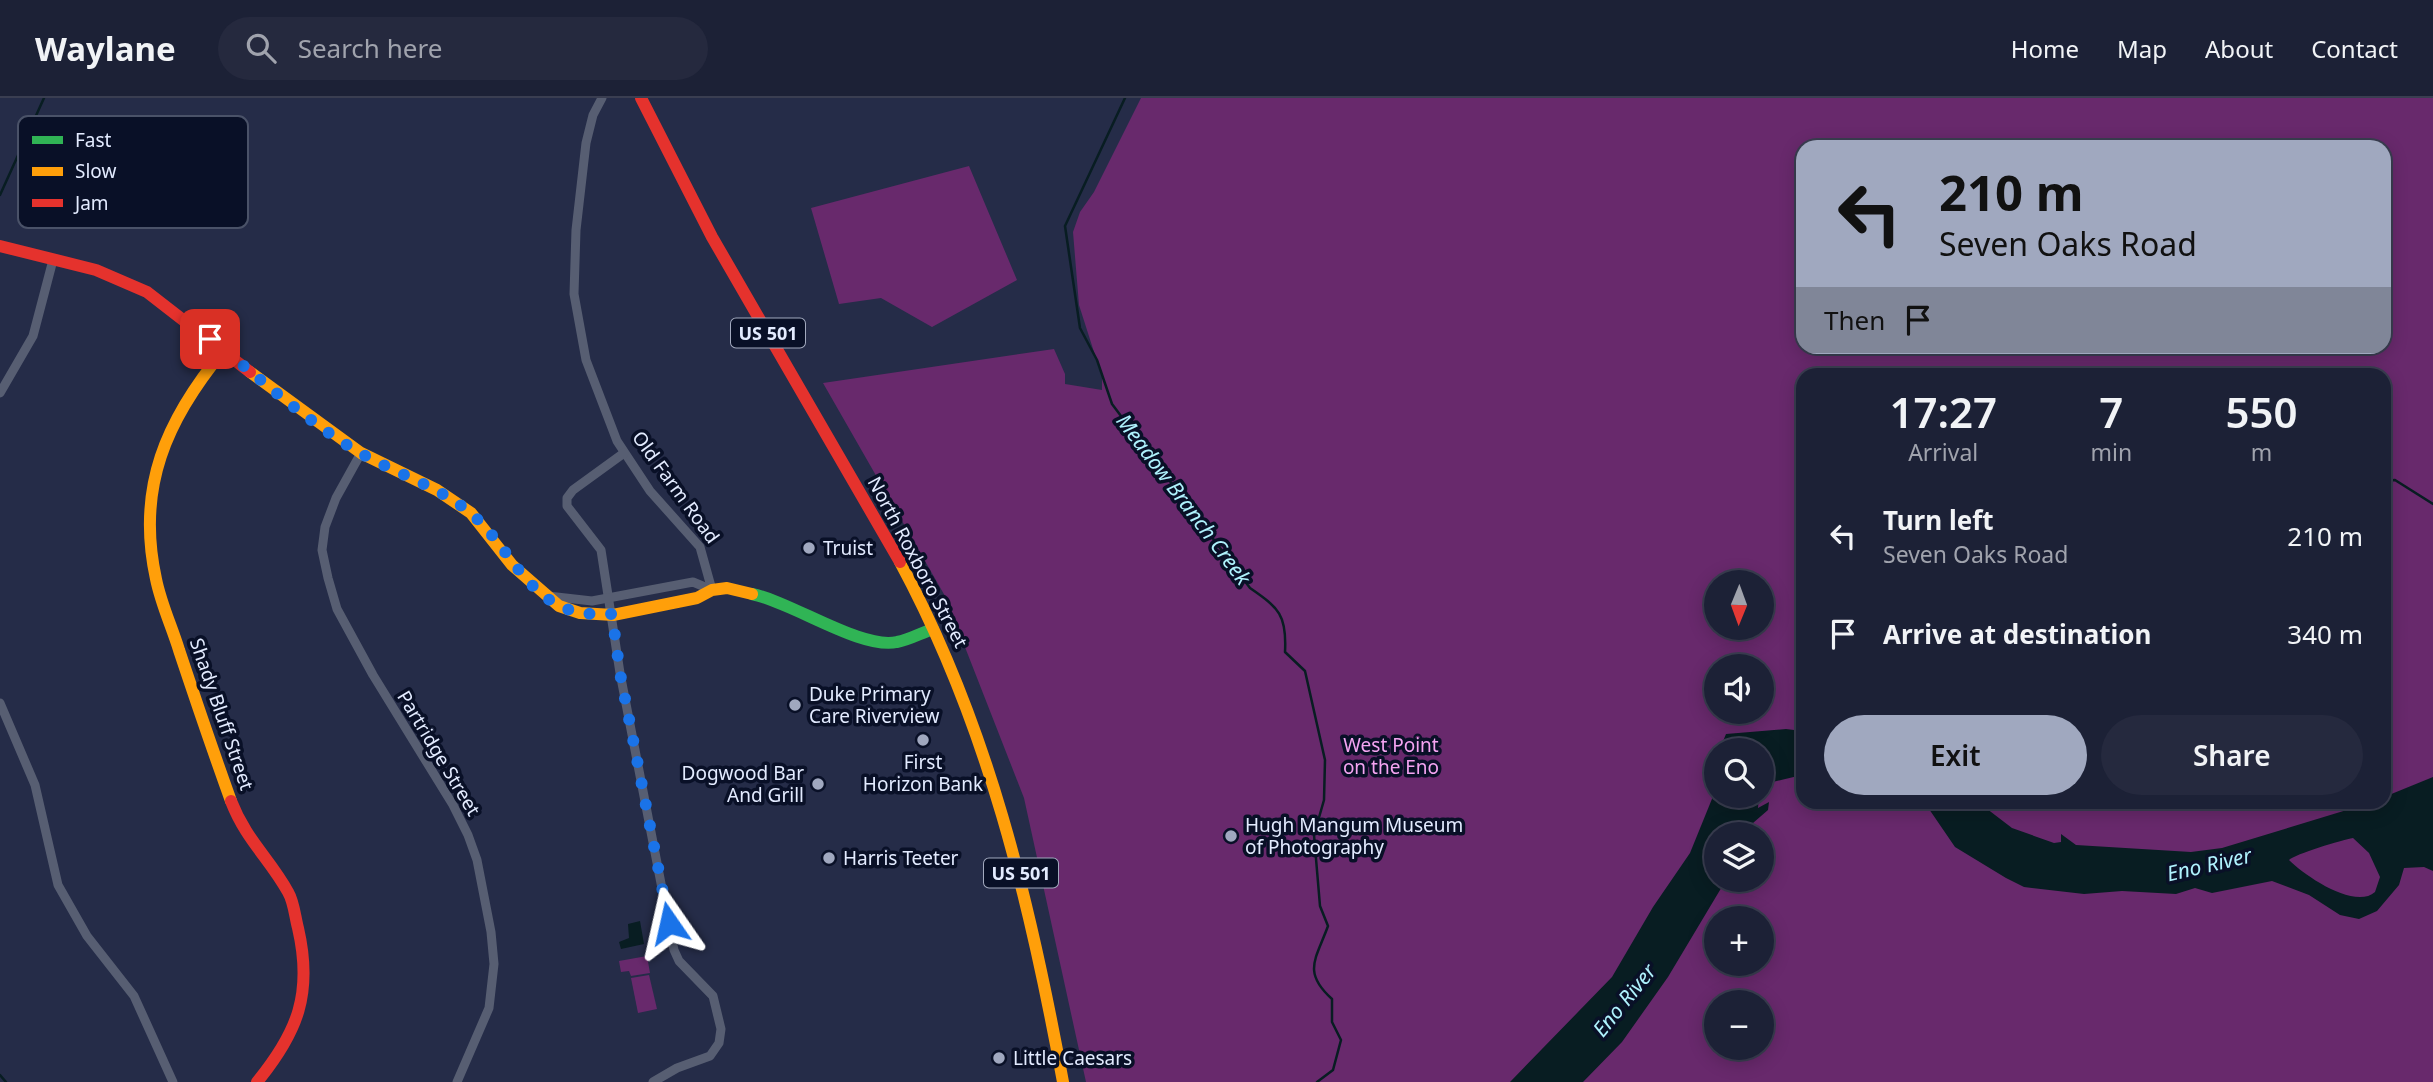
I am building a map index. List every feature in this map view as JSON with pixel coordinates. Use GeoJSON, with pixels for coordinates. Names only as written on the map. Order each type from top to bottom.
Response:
{"type":"FeatureCollection","features":[{"type":"Feature","properties":{"kind":"main road","name":"North Roxboro Street"},"geometry":{"type":"LineString","coordinates":[[641,98],[708,226],[868,505],[933,629],[975,729],[1019,862],[1063,1082]]}},
{"type":"Feature","properties":{"kind":"main road"},"geometry":{"type":"LineString","coordinates":[[0,246],[112,275],[147,292],[302,414],[361,453],[437,490],[471,513],[512,565],[559,606],[580,613],[612,614],[697,598],[712,590],[727,588],[761,594],[869,642],[895,643],[933,629]]}},
{"type":"Feature","properties":{"kind":"main road","name":"Shady Bluff Street"},"geometry":{"type":"LineString","coordinates":[[224,350],[185,399],[162,443],[154,473],[150,531],[157,582],[235,811],[252,844],[289,893],[302,939],[305,969],[297,1021],[283,1050],[257,1082]]}},
{"type":"Feature","properties":{"kind":"street","name":"Old Farm Road"},"geometry":{"type":"LineString","coordinates":[[602,98],[591,123],[580,179],[574,294],[591,377],[624,453],[663,507],[700,547],[712,590]]}},
{"type":"Feature","properties":{"kind":"street"},"geometry":{"type":"LineString","coordinates":[[0,393],[33,336],[53,260]]}},
{"type":"Feature","properties":{"kind":"street","name":"Partridge Street"},"geometry":{"type":"LineString","coordinates":[[361,453],[335,498],[325,527],[323,550],[328,578],[337,609],[468,835],[477,860],[491,932],[494,964],[489,1008],[457,1082]]}},
{"type":"Feature","properties":{"kind":"street"},"geometry":{"type":"LineString","coordinates":[[624,453],[573,490],[567,498],[569,509],[601,550],[620,673],[674,950],[679,961],[713,996],[721,1029],[719,1043],[713,1054],[677,1068],[653,1082]]}},
{"type":"Feature","properties":{"kind":"street"},"geometry":{"type":"LineString","coordinates":[[548,596],[581,601],[610,599],[693,582],[712,590]]}},
{"type":"Feature","properties":{"kind":"street"},"geometry":{"type":"LineString","coordinates":[[0,703],[35,785],[58,885],[82,929],[134,996],[173,1082]]}},
{"type":"Feature","properties":{"kind":"green space","name":"West Point on the Eno"},"geometry":{"type":"Polygon","coordinates":[[[1141,98],[2433,98],[2433,1082],[1086,1082],[1024,798],[945,596],[823,383],[1054,349],[1065,374],[1065,384],[1102,390],[1102,377],[1079,305],[1073,232],[1080,212],[1094,192],[1141,98]]]}},
{"type":"Feature","properties":{"kind":"green space"},"geometry":{"type":"Polygon","coordinates":[[[969,166],[1017,280],[932,327],[881,298],[839,304],[811,208],[969,166]]]}},
{"type":"Feature","properties":{"kind":"green space"},"geometry":{"type":"Polygon","coordinates":[[[647,956],[650,973],[631,976],[629,971],[621,972],[619,961],[647,956]]]}},
{"type":"Feature","properties":{"kind":"green space"},"geometry":{"type":"Polygon","coordinates":[[[649,975],[657,1009],[638,1013],[631,978],[649,975]]]}},
{"type":"Feature","properties":{"kind":"water"},"geometry":{"type":"Polygon","coordinates":[[[1796,730],[1796,776],[1774,782],[1774,738],[1724,738],[1726,734],[1796,730]]]}},
{"type":"Feature","properties":{"kind":"water","name":"Eno River"},"geometry":{"type":"Polygon","coordinates":[[[2433,777],[2433,871],[2424,867],[2404,868],[2399,885],[2377,911],[2359,919],[2340,915],[2309,895],[2272,881],[2212,893],[2195,888],[2176,894],[2122,891],[2084,894],[2024,887],[1955,847],[1929,809],[1987,809],[2012,828],[2054,843],[2061,842],[2061,834],[2076,845],[2191,852],[2222,848],[2350,809],[2391,809],[2391,794],[2433,777]],[[2353,838],[2329,844],[2289,860],[2330,889],[2355,897],[2375,892],[2380,877],[2369,853],[2353,838]]]}},
{"type":"Feature","properties":{"kind":"water","name":"Eno River"},"geometry":{"type":"Polygon","coordinates":[[[1708,808],[1768,808],[1754,822],[1704,822],[1704,892],[1719,892],[1710,906],[1704,906],[1704,917],[1668,977],[1622,1042],[1583,1082],[1510,1082],[1612,977],[1653,907],[1690,853],[1708,808]]]}},
{"type":"Feature","properties":{"kind":"water"},"geometry":{"type":"Polygon","coordinates":[[[640,921],[644,944],[621,949],[619,942],[629,938],[628,924],[640,921]]]}},
{"type":"Feature","properties":{"kind":"waterway"},"geometry":{"type":"LineString","coordinates":[[36,116],[44,98]]}},
{"type":"Feature","properties":{"kind":"waterway","name":"Meadow Branch Creek"},"geometry":{"type":"LineString","coordinates":[[1125,98],[1065,226],[1080,328],[1097,360],[1112,404],[1250,588],[1274,607],[1284,629],[1285,652],[1305,671],[1325,760],[1324,800],[1314,835],[1320,906],[1328,926],[1316,956],[1314,973],[1332,999],[1332,1022],[1341,1040],[1333,1070],[1317,1082]]}},
{"type":"Feature","properties":{"kind":"waterway"},"geometry":{"type":"LineString","coordinates":[[0,195],[18,155]]}},
{"type":"Feature","properties":{"kind":"waterway"},"geometry":{"type":"LineString","coordinates":[[2391,480],[2395,480],[2433,504]]}},
{"type":"Feature","properties":{"kind":"waterway"},"geometry":{"type":"LineString","coordinates":[[0,1075],[6,1082]]}},
{"type":"Feature","properties":{"kind":"traffic: fast"},"geometry":{"type":"LineString","coordinates":[[752,594],[846,632],[882,643],[902,641],[933,629]]}},
{"type":"Feature","properties":{"kind":"traffic: slow"},"geometry":{"type":"LineString","coordinates":[[224,350],[186,403],[172,429],[153,485],[150,515],[151,546],[158,588],[231,801]]}},
{"type":"Feature","properties":{"kind":"traffic: slow"},"geometry":{"type":"LineString","coordinates":[[250,372],[361,453],[437,490],[471,513],[512,565],[559,606],[580,613],[613,615],[697,598],[712,590],[727,588],[752,594]]}},
{"type":"Feature","properties":{"kind":"traffic: slow"},"geometry":{"type":"LineString","coordinates":[[900,562],[931,624],[982,751],[1020,881],[1063,1082]]}},
{"type":"Feature","properties":{"kind":"traffic: jam"},"geometry":{"type":"LineString","coordinates":[[641,98],[712,237],[900,562]]}},
{"type":"Feature","properties":{"kind":"traffic: jam"},"geometry":{"type":"LineString","coordinates":[[0,246],[96,270],[147,292],[250,372]]}},
{"type":"Feature","properties":{"kind":"traffic: jam"},"geometry":{"type":"LineString","coordinates":[[231,801],[244,827],[290,896],[304,972],[298,1011],[292,1028],[283,1046],[257,1082]]}},
{"type":"Feature","properties":{"kind":"place","name":"Truist"},"geometry":{"type":"Point","coordinates":[809,548]}},
{"type":"Feature","properties":{"kind":"place","name":"Duke Primary Care Riverview"},"geometry":{"type":"Point","coordinates":[795,705]}},
{"type":"Feature","properties":{"kind":"place","name":"First Horizon Bank"},"geometry":{"type":"Point","coordinates":[923,740]}},
{"type":"Feature","properties":{"kind":"place","name":"Dogwood Bar And Grill"},"geometry":{"type":"Point","coordinates":[818,784]}},
{"type":"Feature","properties":{"kind":"place","name":"Hugh Mangum Museum of Photography"},"geometry":{"type":"Point","coordinates":[1231,836]}},
{"type":"Feature","properties":{"kind":"place","name":"Harris Teeter"},"geometry":{"type":"Point","coordinates":[829,858]}},
{"type":"Feature","properties":{"kind":"place","name":"Little Caesars"},"geometry":{"type":"Point","coordinates":[999,1058]}},
{"type":"Feature","properties":{"kind":"route"},"geometry":{"type":"LineString","coordinates":[[210,339],[327,431],[382,465],[437,490],[471,513],[512,565],[552,602],[580,613],[612,614],[613,636],[669,923]]}}]}
